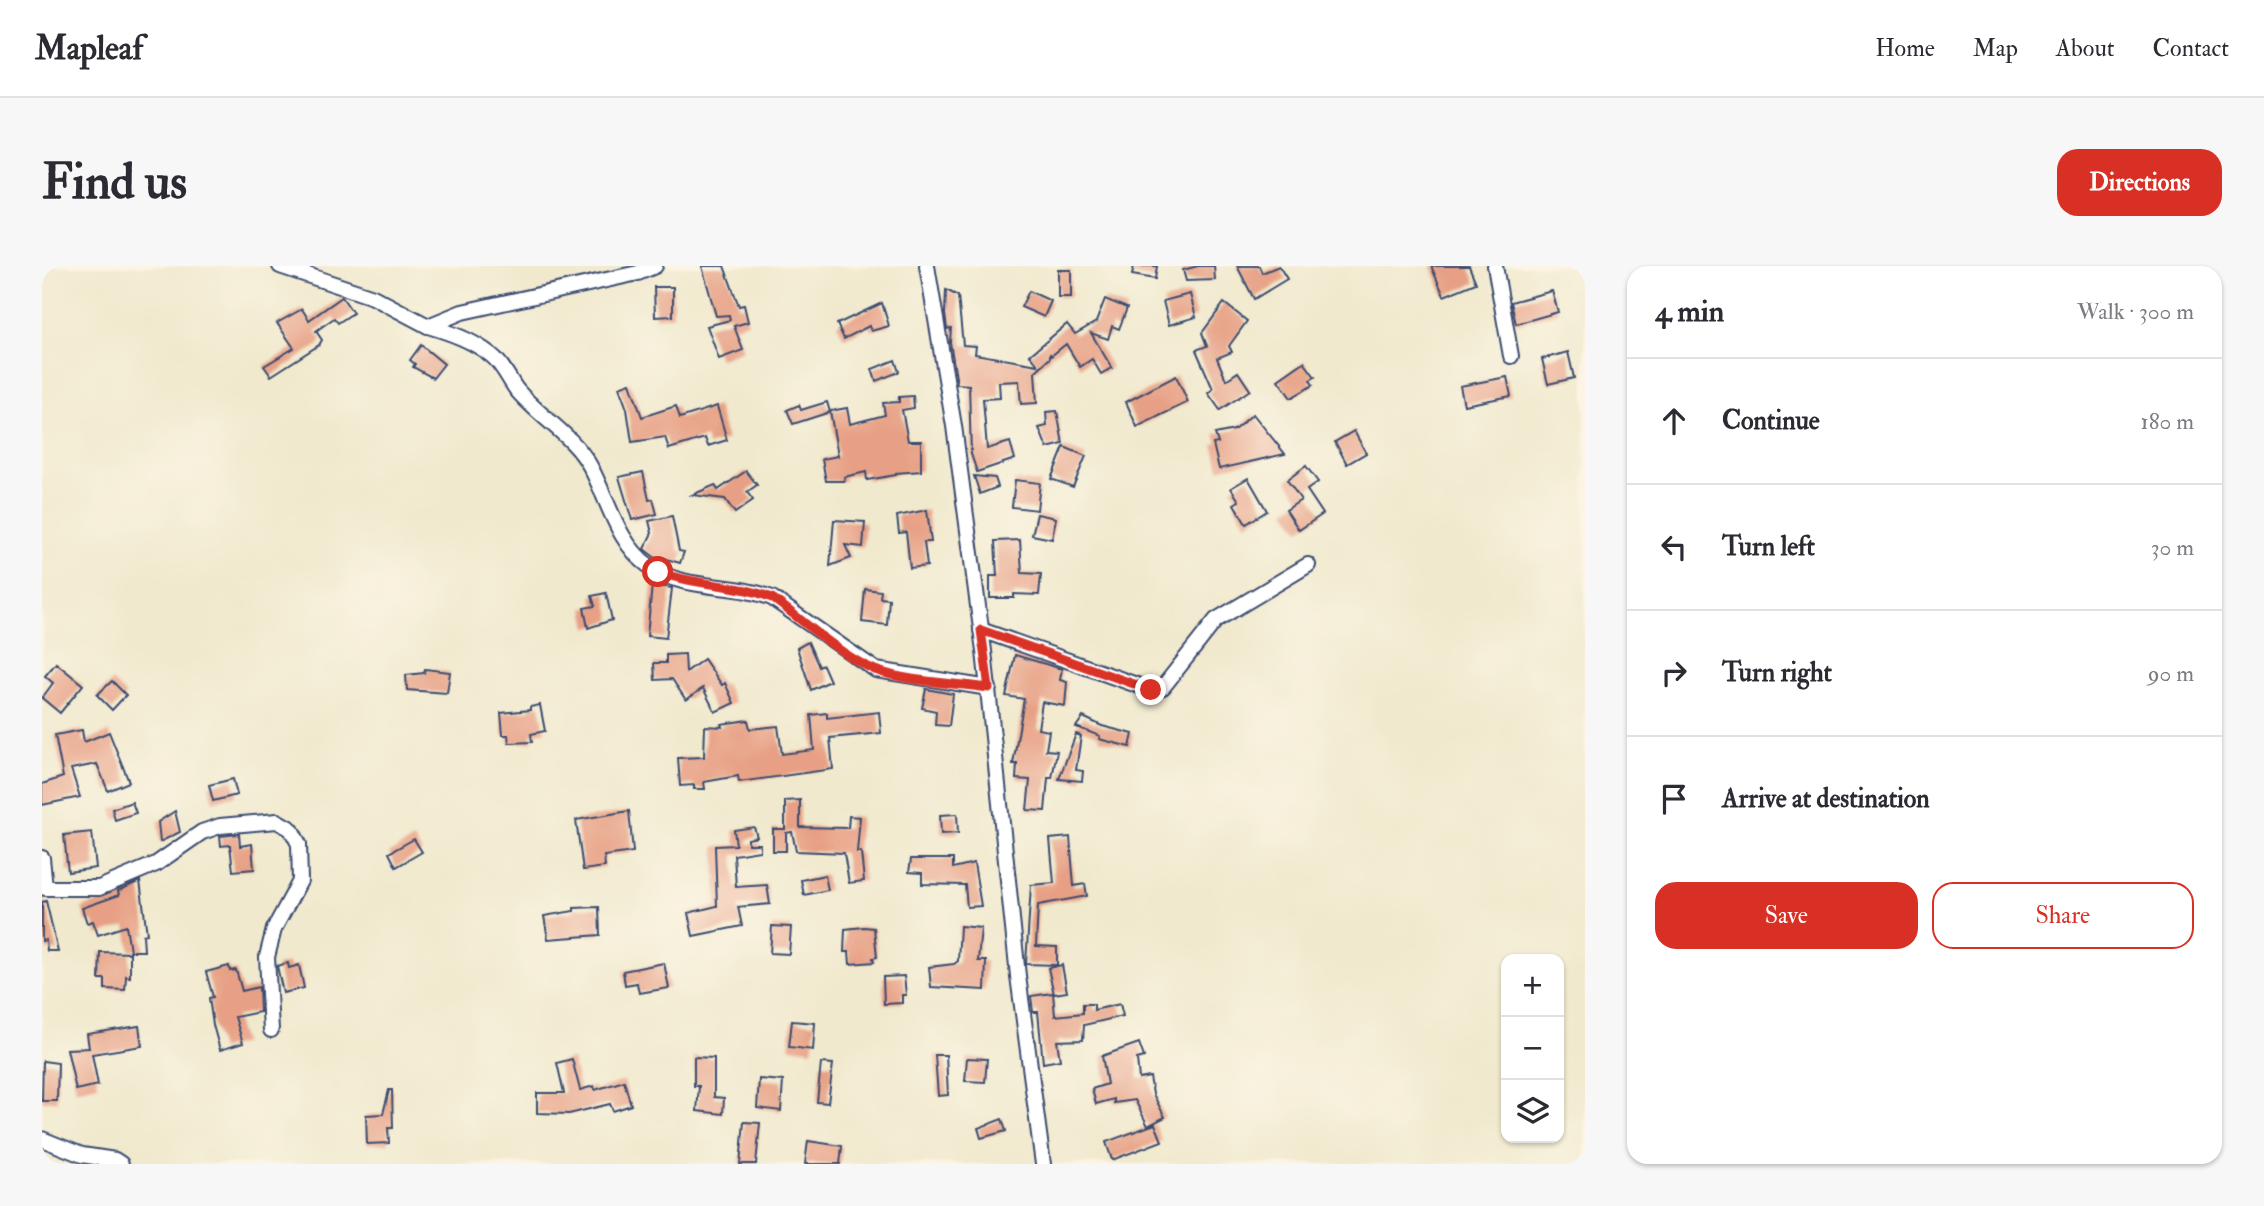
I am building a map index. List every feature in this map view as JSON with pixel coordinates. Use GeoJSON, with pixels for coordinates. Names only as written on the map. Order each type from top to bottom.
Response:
{"type":"FeatureCollection","features":[{"type":"Feature","properties":{"kind":"street"},"geometry":{"type":"LineString","coordinates":[[281,266],[373,297],[428,326],[466,338],[494,356],[516,389],[579,450],[614,520],[636,552],[658,572],[680,580],[756,591],[772,598],[876,670],[989,688]]}},
{"type":"Feature","properties":{"kind":"street"},"geometry":{"type":"LineString","coordinates":[[428,326],[462,312],[638,273],[655,266]]}},
{"type":"Feature","properties":{"kind":"street"},"geometry":{"type":"LineString","coordinates":[[927,266],[954,426],[989,688],[1018,976],[1043,1164]]}},
{"type":"Feature","properties":{"kind":"street"},"geometry":{"type":"LineString","coordinates":[[1495,266],[1511,356]]}},
{"type":"Feature","properties":{"kind":"street"},"geometry":{"type":"LineString","coordinates":[[981,630],[1151,690],[1163,687],[1216,620],[1308,565]]}},
{"type":"Feature","properties":{"kind":"street"},"geometry":{"type":"LineString","coordinates":[[42,858],[45,888],[99,888],[156,864],[202,832],[220,826],[277,821],[291,829],[299,844],[300,881],[274,929],[267,957],[271,1030]]}},
{"type":"Feature","properties":{"kind":"street"},"geometry":{"type":"LineString","coordinates":[[42,1139],[82,1155],[121,1164]]}},
{"type":"Feature","properties":{"kind":"building"},"geometry":{"type":"Polygon","coordinates":[[[702,266],[724,266],[739,306],[744,305],[748,322],[734,326],[743,350],[719,359],[707,326],[730,320],[729,315],[716,316],[702,266]]]}},
{"type":"Feature","properties":{"kind":"building"},"geometry":{"type":"Polygon","coordinates":[[[1134,266],[1157,266],[1155,279],[1132,275],[1134,266]]]}},
{"type":"Feature","properties":{"kind":"building"},"geometry":{"type":"Polygon","coordinates":[[[1214,266],[1215,280],[1186,281],[1183,270],[1214,266]]]}},
{"type":"Feature","properties":{"kind":"building"},"geometry":{"type":"Polygon","coordinates":[[[1237,266],[1259,266],[1262,273],[1279,266],[1287,279],[1254,299],[1237,266]]]}},
{"type":"Feature","properties":{"kind":"building"},"geometry":{"type":"Polygon","coordinates":[[[1431,266],[1469,266],[1476,283],[1444,296],[1431,266]]]}},
{"type":"Feature","properties":{"kind":"building"},"geometry":{"type":"Polygon","coordinates":[[[1058,270],[1071,270],[1071,297],[1058,297],[1058,270]]]}},
{"type":"Feature","properties":{"kind":"building"},"geometry":{"type":"Polygon","coordinates":[[[654,287],[673,287],[673,316],[655,317],[654,287]]]}},
{"type":"Feature","properties":{"kind":"building"},"geometry":{"type":"Polygon","coordinates":[[[946,290],[958,296],[963,345],[976,346],[975,354],[1038,365],[1030,355],[1067,324],[1075,334],[1096,322],[1105,299],[1127,308],[1119,329],[1112,326],[1108,339],[1091,333],[1112,368],[1101,374],[1092,359],[1080,367],[1066,344],[1051,356],[1050,353],[1050,358],[1035,372],[1037,403],[1021,404],[1019,381],[999,382],[1000,398],[983,399],[987,449],[1010,442],[1015,459],[977,472],[971,454],[969,385],[957,384],[950,342],[951,328],[947,329],[945,314],[946,290]]]}},
{"type":"Feature","properties":{"kind":"building"},"geometry":{"type":"Polygon","coordinates":[[[1029,291],[1051,301],[1044,317],[1021,307],[1029,291]]]}},
{"type":"Feature","properties":{"kind":"building"},"geometry":{"type":"Polygon","coordinates":[[[1552,291],[1558,312],[1516,324],[1511,302],[1552,291]]]}},
{"type":"Feature","properties":{"kind":"building"},"geometry":{"type":"Polygon","coordinates":[[[1190,294],[1196,317],[1169,325],[1163,301],[1190,294]]]}},
{"type":"Feature","properties":{"kind":"building"},"geometry":{"type":"Polygon","coordinates":[[[342,297],[353,313],[338,323],[334,318],[316,331],[322,340],[319,345],[271,376],[264,366],[294,348],[277,323],[302,309],[309,320],[342,297]]]}},
{"type":"Feature","properties":{"kind":"building"},"geometry":{"type":"Polygon","coordinates":[[[882,303],[889,326],[871,331],[869,326],[844,339],[837,324],[882,303]]]}},
{"type":"Feature","properties":{"kind":"building"},"geometry":{"type":"Polygon","coordinates":[[[1224,303],[1247,321],[1229,346],[1232,352],[1217,358],[1226,380],[1238,372],[1250,390],[1220,410],[1208,393],[1213,389],[1196,350],[1207,346],[1202,333],[1224,303]]]}},
{"type":"Feature","properties":{"kind":"building"},"geometry":{"type":"Polygon","coordinates":[[[421,345],[444,364],[433,378],[413,367],[415,364],[410,360],[421,345]]]}},
{"type":"Feature","properties":{"kind":"building"},"geometry":{"type":"Polygon","coordinates":[[[1568,352],[1574,378],[1548,384],[1542,359],[1568,352]]]}},
{"type":"Feature","properties":{"kind":"building"},"geometry":{"type":"Polygon","coordinates":[[[895,360],[899,372],[876,381],[872,369],[895,360]]]}},
{"type":"Feature","properties":{"kind":"building"},"geometry":{"type":"Polygon","coordinates":[[[1304,362],[1315,377],[1310,380],[1313,385],[1291,398],[1278,380],[1304,362]]]}},
{"type":"Feature","properties":{"kind":"building"},"geometry":{"type":"Polygon","coordinates":[[[1176,376],[1188,402],[1137,427],[1126,402],[1176,376]]]}},
{"type":"Feature","properties":{"kind":"building"},"geometry":{"type":"Polygon","coordinates":[[[1507,377],[1511,396],[1464,405],[1460,386],[1507,377]]]}},
{"type":"Feature","properties":{"kind":"building"},"geometry":{"type":"Polygon","coordinates":[[[630,383],[642,417],[676,406],[680,418],[717,406],[727,440],[708,446],[705,438],[669,449],[665,437],[632,442],[627,409],[619,387],[630,383]]]}},
{"type":"Feature","properties":{"kind":"building"},"geometry":{"type":"Polygon","coordinates":[[[913,396],[914,408],[902,410],[908,441],[921,441],[921,471],[896,473],[867,480],[866,472],[844,477],[845,481],[826,481],[822,459],[838,456],[830,411],[847,408],[850,424],[885,415],[883,403],[899,402],[899,397],[913,396]]]}},
{"type":"Feature","properties":{"kind":"building"},"geometry":{"type":"Polygon","coordinates":[[[827,402],[830,412],[793,424],[787,410],[799,405],[801,410],[827,402]]]}},
{"type":"Feature","properties":{"kind":"building"},"geometry":{"type":"Polygon","coordinates":[[[1057,411],[1063,444],[1047,448],[1039,428],[1047,426],[1046,412],[1057,411]]]}},
{"type":"Feature","properties":{"kind":"building"},"geometry":{"type":"Polygon","coordinates":[[[1253,414],[1285,454],[1219,469],[1213,444],[1218,443],[1215,434],[1234,430],[1253,414]]]}},
{"type":"Feature","properties":{"kind":"building"},"geometry":{"type":"Polygon","coordinates":[[[1354,431],[1366,453],[1347,464],[1335,442],[1354,431]]]}},
{"type":"Feature","properties":{"kind":"building"},"geometry":{"type":"Polygon","coordinates":[[[1064,447],[1086,456],[1073,487],[1051,479],[1064,447]]]}},
{"type":"Feature","properties":{"kind":"building"},"geometry":{"type":"Polygon","coordinates":[[[1306,466],[1318,482],[1307,490],[1323,514],[1299,530],[1286,510],[1301,500],[1287,480],[1306,466]]]}},
{"type":"Feature","properties":{"kind":"building"},"geometry":{"type":"Polygon","coordinates":[[[746,471],[757,485],[747,492],[753,500],[735,513],[725,499],[692,495],[715,485],[718,490],[746,471]]]}},
{"type":"Feature","properties":{"kind":"building"},"geometry":{"type":"Polygon","coordinates":[[[643,472],[649,500],[653,499],[657,514],[632,520],[619,477],[643,472]]]}},
{"type":"Feature","properties":{"kind":"building"},"geometry":{"type":"Polygon","coordinates":[[[974,476],[995,478],[998,487],[980,494],[974,476]]]}},
{"type":"Feature","properties":{"kind":"building"},"geometry":{"type":"Polygon","coordinates":[[[1248,478],[1267,511],[1246,524],[1234,504],[1239,501],[1231,488],[1248,478]]]}},
{"type":"Feature","properties":{"kind":"building"},"geometry":{"type":"Polygon","coordinates":[[[1015,480],[1040,483],[1037,510],[1012,507],[1015,480]]]}},
{"type":"Feature","properties":{"kind":"building"},"geometry":{"type":"Polygon","coordinates":[[[927,510],[931,542],[924,542],[927,566],[910,568],[906,532],[899,533],[897,516],[927,510]]]}},
{"type":"Feature","properties":{"kind":"building"},"geometry":{"type":"Polygon","coordinates":[[[1037,514],[1056,518],[1052,539],[1032,535],[1037,514]]]}},
{"type":"Feature","properties":{"kind":"building"},"geometry":{"type":"Polygon","coordinates":[[[672,516],[679,551],[684,552],[680,563],[663,558],[661,562],[644,549],[652,533],[649,521],[672,516]]]}},
{"type":"Feature","properties":{"kind":"building"},"geometry":{"type":"Polygon","coordinates":[[[834,520],[865,522],[863,547],[845,545],[851,558],[830,566],[834,520]]]}},
{"type":"Feature","properties":{"kind":"building"},"geometry":{"type":"Polygon","coordinates":[[[1020,540],[1022,573],[1041,574],[1039,595],[1014,594],[1014,598],[990,598],[990,576],[997,576],[995,541],[1020,540]]]}},
{"type":"Feature","properties":{"kind":"building"},"geometry":{"type":"Polygon","coordinates":[[[652,585],[672,588],[666,638],[647,636],[652,585]]]}},
{"type":"Feature","properties":{"kind":"building"},"geometry":{"type":"Polygon","coordinates":[[[865,589],[881,591],[880,598],[889,599],[887,625],[862,622],[865,589]]]}},
{"type":"Feature","properties":{"kind":"building"},"geometry":{"type":"Polygon","coordinates":[[[606,593],[612,620],[588,628],[584,608],[595,606],[592,596],[606,593]]]}},
{"type":"Feature","properties":{"kind":"building"},"geometry":{"type":"Polygon","coordinates":[[[808,642],[819,667],[823,665],[830,681],[811,690],[797,648],[808,642]]]}},
{"type":"Feature","properties":{"kind":"building"},"geometry":{"type":"Polygon","coordinates":[[[685,654],[686,672],[704,659],[722,685],[725,683],[734,703],[715,712],[703,688],[686,700],[672,679],[655,680],[654,663],[666,663],[666,655],[685,654]]]}},
{"type":"Feature","properties":{"kind":"building"},"geometry":{"type":"Polygon","coordinates":[[[1015,655],[1062,669],[1060,680],[1067,682],[1065,706],[1042,702],[1038,729],[1049,731],[1046,750],[1057,751],[1052,778],[1048,778],[1045,811],[1027,810],[1030,780],[1016,779],[1017,764],[1013,764],[1024,699],[1006,696],[1015,655]]]}},
{"type":"Feature","properties":{"kind":"building"},"geometry":{"type":"Polygon","coordinates":[[[56,663],[83,685],[60,713],[42,698],[53,683],[45,676],[56,663]]]}},
{"type":"Feature","properties":{"kind":"building"},"geometry":{"type":"Polygon","coordinates":[[[425,669],[450,672],[447,693],[407,690],[406,675],[424,673],[425,669]]]}},
{"type":"Feature","properties":{"kind":"building"},"geometry":{"type":"Polygon","coordinates":[[[112,681],[126,695],[112,710],[97,695],[112,681]]]}},
{"type":"Feature","properties":{"kind":"building"},"geometry":{"type":"Polygon","coordinates":[[[926,689],[953,694],[949,726],[935,725],[936,711],[922,708],[926,689]]]}},
{"type":"Feature","properties":{"kind":"building"},"geometry":{"type":"Polygon","coordinates":[[[540,705],[545,731],[531,734],[532,742],[509,743],[508,735],[503,735],[501,713],[530,710],[530,707],[540,705]]]}},
{"type":"Feature","properties":{"kind":"building"},"geometry":{"type":"Polygon","coordinates":[[[879,712],[881,733],[830,738],[833,769],[739,782],[738,776],[704,782],[705,789],[694,789],[694,785],[680,786],[678,758],[704,757],[705,726],[722,727],[721,724],[748,720],[750,729],[778,726],[782,754],[814,750],[811,715],[827,713],[827,718],[879,712]]]}},
{"type":"Feature","properties":{"kind":"building"},"geometry":{"type":"Polygon","coordinates":[[[1083,717],[1102,726],[1133,734],[1130,747],[1099,739],[1100,736],[1076,727],[1083,717]]]}},
{"type":"Feature","properties":{"kind":"building"},"geometry":{"type":"Polygon","coordinates":[[[82,730],[84,742],[109,732],[129,782],[108,791],[97,764],[71,769],[80,797],[42,805],[42,784],[63,777],[55,735],[82,730]]]}},
{"type":"Feature","properties":{"kind":"building"},"geometry":{"type":"Polygon","coordinates":[[[1076,734],[1081,736],[1076,770],[1083,771],[1082,781],[1059,779],[1076,734]]]}},
{"type":"Feature","properties":{"kind":"building"},"geometry":{"type":"Polygon","coordinates":[[[233,779],[237,795],[213,801],[209,785],[233,779]]]}},
{"type":"Feature","properties":{"kind":"building"},"geometry":{"type":"Polygon","coordinates":[[[800,800],[800,827],[848,828],[849,816],[860,817],[857,852],[861,852],[864,881],[849,883],[844,853],[796,851],[792,832],[786,833],[786,851],[773,851],[773,829],[785,829],[785,801],[800,800]]]}},
{"type":"Feature","properties":{"kind":"building"},"geometry":{"type":"Polygon","coordinates":[[[132,802],[136,813],[115,820],[112,809],[132,802]]]}},
{"type":"Feature","properties":{"kind":"building"},"geometry":{"type":"Polygon","coordinates":[[[175,811],[180,832],[160,842],[158,822],[175,811]]]}},
{"type":"Feature","properties":{"kind":"building"},"geometry":{"type":"Polygon","coordinates":[[[629,811],[633,852],[604,856],[605,867],[583,870],[576,820],[629,811]]]}},
{"type":"Feature","properties":{"kind":"building"},"geometry":{"type":"Polygon","coordinates":[[[957,814],[958,833],[941,834],[940,815],[957,814]]]}},
{"type":"Feature","properties":{"kind":"building"},"geometry":{"type":"Polygon","coordinates":[[[754,827],[757,837],[748,839],[748,844],[760,844],[760,851],[734,855],[736,887],[767,885],[770,904],[738,907],[742,926],[693,936],[688,913],[717,906],[715,846],[736,845],[734,830],[754,827]]]}},
{"type":"Feature","properties":{"kind":"building"},"geometry":{"type":"Polygon","coordinates":[[[92,832],[96,868],[68,872],[64,835],[92,832]]]}},
{"type":"Feature","properties":{"kind":"building"},"geometry":{"type":"Polygon","coordinates":[[[239,834],[240,846],[252,844],[254,869],[233,871],[230,845],[221,846],[220,836],[239,834]]]}},
{"type":"Feature","properties":{"kind":"building"},"geometry":{"type":"Polygon","coordinates":[[[1070,837],[1074,886],[1085,884],[1087,896],[1038,905],[1036,946],[1057,947],[1057,965],[1026,964],[1031,885],[1054,883],[1050,839],[1070,837]]]}},
{"type":"Feature","properties":{"kind":"building"},"geometry":{"type":"Polygon","coordinates":[[[414,839],[422,852],[396,867],[389,853],[414,839]]]}},
{"type":"Feature","properties":{"kind":"building"},"geometry":{"type":"Polygon","coordinates":[[[911,859],[953,859],[953,868],[974,863],[981,906],[967,907],[965,885],[922,884],[922,873],[909,872],[911,859]]]}},
{"type":"Feature","properties":{"kind":"building"},"geometry":{"type":"Polygon","coordinates":[[[825,875],[828,890],[804,895],[801,880],[825,875]]]}},
{"type":"Feature","properties":{"kind":"building"},"geometry":{"type":"Polygon","coordinates":[[[140,881],[147,934],[143,935],[144,951],[130,951],[126,926],[98,935],[93,921],[87,923],[82,908],[119,895],[118,891],[140,881]]]}},
{"type":"Feature","properties":{"kind":"building"},"geometry":{"type":"Polygon","coordinates":[[[46,901],[58,951],[47,951],[46,940],[42,941],[42,902],[46,901]]]}},
{"type":"Feature","properties":{"kind":"building"},"geometry":{"type":"Polygon","coordinates":[[[599,907],[600,935],[548,939],[544,916],[574,911],[574,908],[599,907]]]}},
{"type":"Feature","properties":{"kind":"building"},"geometry":{"type":"Polygon","coordinates":[[[772,926],[791,927],[789,954],[770,953],[772,926]]]}},
{"type":"Feature","properties":{"kind":"building"},"geometry":{"type":"Polygon","coordinates":[[[960,926],[981,928],[978,961],[986,961],[985,990],[931,987],[929,967],[954,964],[958,961],[960,926]]]}},
{"type":"Feature","properties":{"kind":"building"},"geometry":{"type":"Polygon","coordinates":[[[874,928],[877,957],[873,958],[874,962],[850,964],[849,952],[844,952],[845,929],[874,928]]]}},
{"type":"Feature","properties":{"kind":"building"},"geometry":{"type":"Polygon","coordinates":[[[100,952],[130,953],[130,977],[126,976],[125,990],[105,989],[105,979],[99,979],[100,952]]]}},
{"type":"Feature","properties":{"kind":"building"},"geometry":{"type":"Polygon","coordinates":[[[288,963],[289,968],[299,965],[304,988],[283,993],[277,966],[288,963]]]}},
{"type":"Feature","properties":{"kind":"building"},"geometry":{"type":"Polygon","coordinates":[[[664,963],[669,988],[639,993],[637,983],[625,985],[623,971],[664,963]]]}},
{"type":"Feature","properties":{"kind":"building"},"geometry":{"type":"Polygon","coordinates":[[[1062,965],[1067,992],[1054,994],[1048,968],[1062,965]]]}},
{"type":"Feature","properties":{"kind":"building"},"geometry":{"type":"Polygon","coordinates":[[[229,966],[230,971],[236,970],[242,991],[259,987],[260,1012],[235,1017],[243,1043],[220,1050],[209,998],[213,997],[206,972],[229,966]]]}},
{"type":"Feature","properties":{"kind":"building"},"geometry":{"type":"Polygon","coordinates":[[[904,976],[906,995],[902,995],[902,1003],[884,1004],[883,977],[904,976]]]}},
{"type":"Feature","properties":{"kind":"building"},"geometry":{"type":"Polygon","coordinates":[[[1053,993],[1055,1016],[1083,1013],[1083,1004],[1094,1004],[1094,1010],[1120,1004],[1123,1016],[1084,1025],[1083,1040],[1057,1041],[1060,1060],[1043,1063],[1038,1012],[1033,1012],[1031,996],[1053,993]]]}},
{"type":"Feature","properties":{"kind":"building"},"geometry":{"type":"Polygon","coordinates":[[[792,1021],[815,1023],[813,1050],[789,1047],[792,1021]]]}},
{"type":"Feature","properties":{"kind":"building"},"geometry":{"type":"Polygon","coordinates":[[[139,1026],[142,1046],[92,1054],[98,1085],[76,1090],[67,1049],[89,1048],[87,1034],[139,1026]]]}},
{"type":"Feature","properties":{"kind":"building"},"geometry":{"type":"Polygon","coordinates":[[[1139,1043],[1144,1057],[1137,1059],[1139,1079],[1150,1077],[1153,1094],[1165,1117],[1148,1126],[1135,1100],[1114,1103],[1114,1099],[1096,1104],[1092,1089],[1107,1084],[1102,1056],[1139,1043]]]}},
{"type":"Feature","properties":{"kind":"building"},"geometry":{"type":"Polygon","coordinates":[[[935,1055],[946,1055],[948,1095],[938,1096],[935,1055]]]}},
{"type":"Feature","properties":{"kind":"building"},"geometry":{"type":"Polygon","coordinates":[[[694,1057],[714,1058],[714,1097],[724,1098],[723,1114],[697,1111],[699,1086],[694,1086],[694,1057]]]}},
{"type":"Feature","properties":{"kind":"building"},"geometry":{"type":"Polygon","coordinates":[[[967,1058],[987,1059],[985,1082],[965,1081],[967,1058]]]}},
{"type":"Feature","properties":{"kind":"building"},"geometry":{"type":"Polygon","coordinates":[[[572,1059],[580,1090],[594,1086],[595,1090],[624,1081],[631,1105],[613,1111],[610,1104],[569,1114],[537,1113],[537,1093],[564,1093],[557,1063],[572,1059]]]}},
{"type":"Feature","properties":{"kind":"building"},"geometry":{"type":"Polygon","coordinates":[[[43,1061],[58,1063],[57,1101],[42,1101],[43,1061]]]}},
{"type":"Feature","properties":{"kind":"building"},"geometry":{"type":"Polygon","coordinates":[[[821,1063],[833,1064],[828,1103],[817,1102],[821,1063]]]}},
{"type":"Feature","properties":{"kind":"building"},"geometry":{"type":"Polygon","coordinates":[[[759,1079],[783,1081],[781,1111],[757,1108],[759,1079]]]}},
{"type":"Feature","properties":{"kind":"building"},"geometry":{"type":"Polygon","coordinates":[[[389,1090],[392,1090],[393,1128],[388,1128],[389,1143],[367,1144],[366,1115],[383,1114],[389,1090]]]}},
{"type":"Feature","properties":{"kind":"building"},"geometry":{"type":"Polygon","coordinates":[[[1002,1119],[1006,1131],[981,1138],[978,1128],[1002,1119]]]}},
{"type":"Feature","properties":{"kind":"building"},"geometry":{"type":"Polygon","coordinates":[[[744,1122],[760,1123],[756,1164],[740,1164],[744,1122]]]}},
{"type":"Feature","properties":{"kind":"building"},"geometry":{"type":"Polygon","coordinates":[[[1155,1124],[1162,1141],[1112,1160],[1106,1142],[1155,1124]]]}},
{"type":"Feature","properties":{"kind":"building"},"geometry":{"type":"Polygon","coordinates":[[[808,1141],[842,1146],[840,1164],[805,1164],[808,1141]]]}},
{"type":"Feature","properties":{"kind":"route"},"geometry":{"type":"LineString","coordinates":[[658,572],[680,580],[756,591],[772,598],[876,670],[989,688],[981,630],[1151,690]]}}]}
